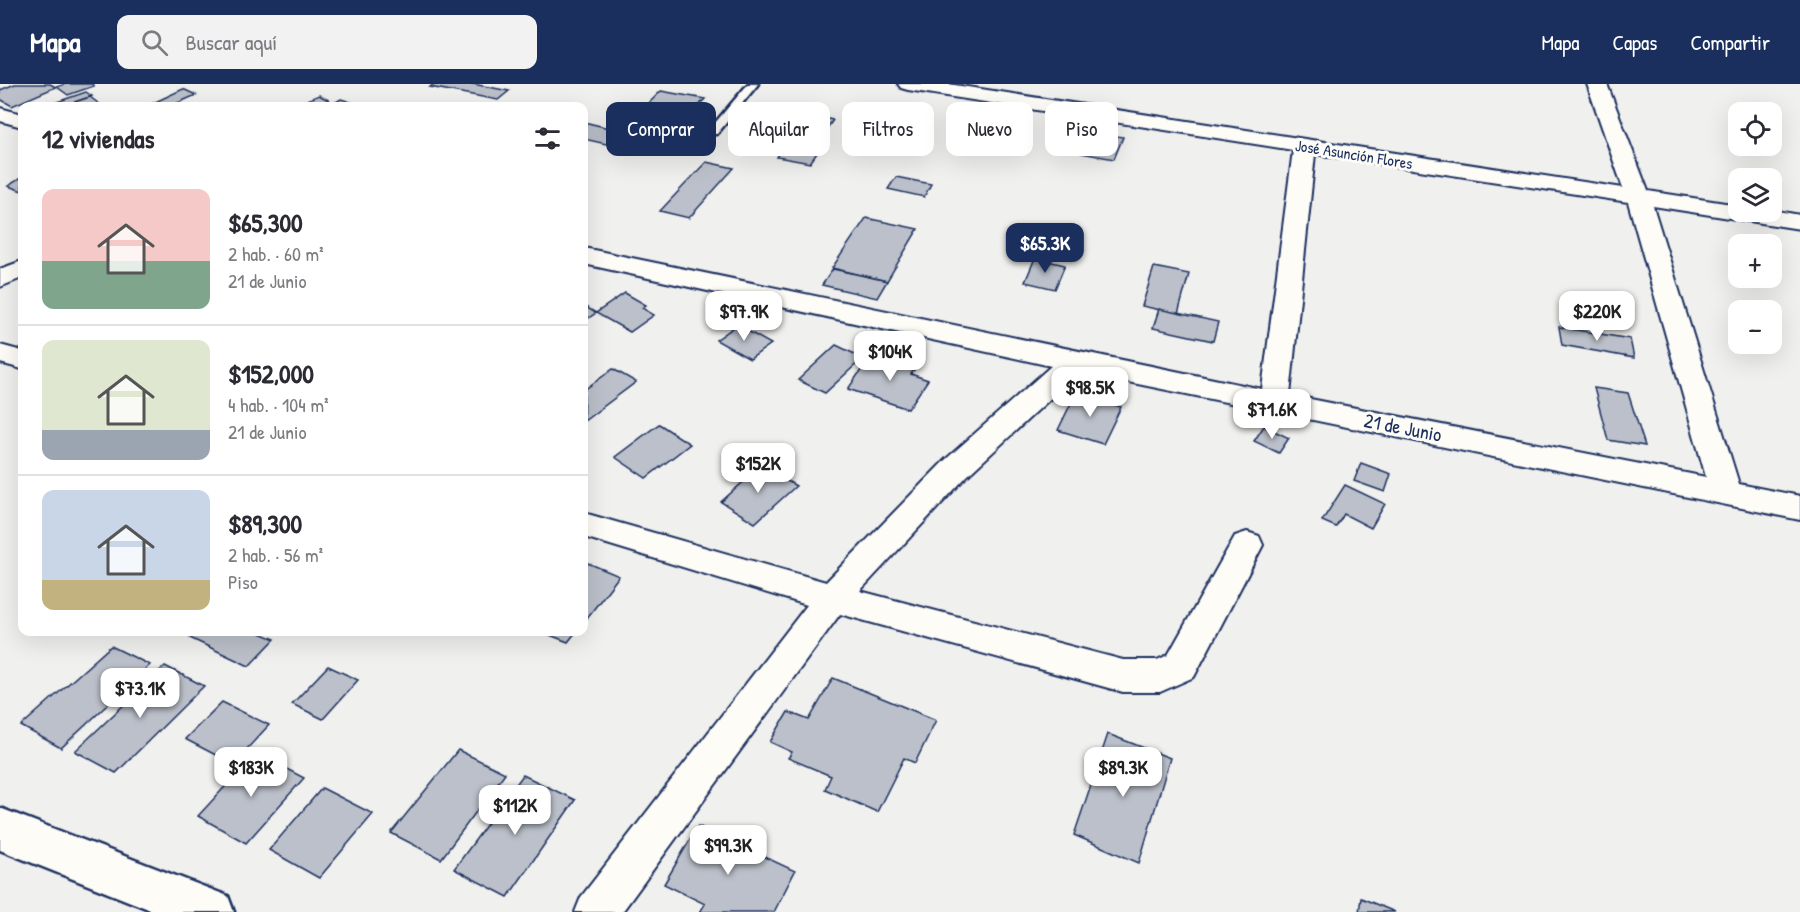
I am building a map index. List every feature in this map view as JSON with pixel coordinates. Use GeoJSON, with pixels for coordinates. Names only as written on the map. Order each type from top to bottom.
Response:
{"type":"FeatureCollection","features":[{"type":"Feature","properties":{"kind":"street","name":"José Asunción Flores"},"geometry":{"type":"LineString","coordinates":[[908,84],[1800,222]]}},
{"type":"Feature","properties":{"kind":"street"},"geometry":{"type":"LineString","coordinates":[[1597,84],[1638,196],[1726,493]]}},
{"type":"Feature","properties":{"kind":"street"},"geometry":{"type":"LineString","coordinates":[[0,114],[18,120]]}},
{"type":"Feature","properties":{"kind":"street"},"geometry":{"type":"LineString","coordinates":[[1275,401],[1305,147]]}},
{"type":"Feature","properties":{"kind":"street","name":"21 de Junio"},"geometry":{"type":"LineString","coordinates":[[588,257],[1073,361],[1800,508]]}},
{"type":"Feature","properties":{"kind":"street"},"geometry":{"type":"LineString","coordinates":[[0,279],[18,270]]}},
{"type":"Feature","properties":{"kind":"street"},"geometry":{"type":"LineString","coordinates":[[0,354],[18,359]]}},
{"type":"Feature","properties":{"kind":"street"},"geometry":{"type":"LineString","coordinates":[[596,912],[832,598],[956,468],[1073,361]]}},
{"type":"Feature","properties":{"kind":"street"},"geometry":{"type":"LineString","coordinates":[[588,526],[832,598],[1123,676],[1160,676],[1181,666],[1248,545]]}},
{"type":"Feature","properties":{"kind":"street"},"geometry":{"type":"LineString","coordinates":[[0,829],[212,912]]}},
{"type":"Feature","properties":{"kind":"lane"},"geometry":{"type":"LineString","coordinates":[[716,128],[753,84]]}},
{"type":"Feature","properties":{"kind":"building"},"geometry":{"type":"Polygon","coordinates":[[[15,84],[50,84],[56,87],[12,106],[0,99],[0,90],[15,84]]]}},
{"type":"Feature","properties":{"kind":"building"},"geometry":{"type":"Polygon","coordinates":[[[65,84],[92,84],[94,86],[68,95],[57,87],[65,84]]]}},
{"type":"Feature","properties":{"kind":"building"},"geometry":{"type":"Polygon","coordinates":[[[434,84],[473,84],[509,91],[498,100],[430,87],[434,84]]]}},
{"type":"Feature","properties":{"kind":"building"},"geometry":{"type":"Polygon","coordinates":[[[183,89],[196,95],[180,102],[155,102],[183,89]]]}},
{"type":"Feature","properties":{"kind":"building"},"geometry":{"type":"Polygon","coordinates":[[[661,91],[705,99],[702,102],[650,102],[661,91]]]}},
{"type":"Feature","properties":{"kind":"building"},"geometry":{"type":"Polygon","coordinates":[[[86,92],[92,96],[75,102],[57,102],[86,92]]]}},
{"type":"Feature","properties":{"kind":"building"},"geometry":{"type":"Polygon","coordinates":[[[319,95],[332,102],[302,102],[319,95]]]}},
{"type":"Feature","properties":{"kind":"building"},"geometry":{"type":"Polygon","coordinates":[[[90,97],[97,102],[75,102],[90,97]]]}},
{"type":"Feature","properties":{"kind":"building"},"geometry":{"type":"Polygon","coordinates":[[[588,123],[606,127],[606,144],[588,140],[588,123]]]}},
{"type":"Feature","properties":{"kind":"building"},"geometry":{"type":"Polygon","coordinates":[[[1118,136],[1123,137],[1118,149],[1118,136]]]}},
{"type":"Feature","properties":{"kind":"building"},"geometry":{"type":"Polygon","coordinates":[[[778,156],[815,156],[810,163],[778,156]]]}},
{"type":"Feature","properties":{"kind":"building"},"geometry":{"type":"Polygon","coordinates":[[[1098,156],[1115,156],[1114,159],[1098,156]]]}},
{"type":"Feature","properties":{"kind":"building"},"geometry":{"type":"Polygon","coordinates":[[[706,162],[734,168],[689,218],[660,211],[706,162]]]}},
{"type":"Feature","properties":{"kind":"building"},"geometry":{"type":"Polygon","coordinates":[[[896,177],[931,184],[924,197],[888,189],[896,177]]]}},
{"type":"Feature","properties":{"kind":"building"},"geometry":{"type":"Polygon","coordinates":[[[18,180],[18,190],[8,186],[18,180]]]}},
{"type":"Feature","properties":{"kind":"building"},"geometry":{"type":"Polygon","coordinates":[[[866,218],[918,229],[887,281],[832,268],[866,218]]]}},
{"type":"Feature","properties":{"kind":"building"},"geometry":{"type":"Polygon","coordinates":[[[1035,258],[1065,265],[1055,289],[1025,282],[1035,258]]]}},
{"type":"Feature","properties":{"kind":"building"},"geometry":{"type":"Polygon","coordinates":[[[1154,267],[1189,274],[1178,314],[1142,306],[1154,267]]]}},
{"type":"Feature","properties":{"kind":"building"},"geometry":{"type":"Polygon","coordinates":[[[833,269],[887,281],[877,298],[822,285],[833,269]]]}},
{"type":"Feature","properties":{"kind":"building"},"geometry":{"type":"Polygon","coordinates":[[[625,293],[646,305],[642,308],[654,315],[630,332],[596,313],[625,293]]]}},
{"type":"Feature","properties":{"kind":"building"},"geometry":{"type":"Polygon","coordinates":[[[588,308],[596,313],[588,318],[588,308]]]}},
{"type":"Feature","properties":{"kind":"building"},"geometry":{"type":"Polygon","coordinates":[[[1159,309],[1218,322],[1213,341],[1153,328],[1159,309]]]}},
{"type":"Feature","properties":{"kind":"building"},"geometry":{"type":"Polygon","coordinates":[[[737,325],[771,344],[750,359],[716,340],[737,325]]]}},
{"type":"Feature","properties":{"kind":"building"},"geometry":{"type":"Polygon","coordinates":[[[1559,327],[1630,339],[1634,358],[1562,345],[1559,327]]]}},
{"type":"Feature","properties":{"kind":"building"},"geometry":{"type":"Polygon","coordinates":[[[836,345],[863,358],[825,393],[798,380],[836,345]]]}},
{"type":"Feature","properties":{"kind":"building"},"geometry":{"type":"Polygon","coordinates":[[[897,357],[918,364],[911,374],[928,380],[908,409],[848,389],[868,360],[890,367],[897,357]]]}},
{"type":"Feature","properties":{"kind":"building"},"geometry":{"type":"Polygon","coordinates":[[[613,369],[636,382],[588,418],[588,387],[613,369]]]}},
{"type":"Feature","properties":{"kind":"building"},"geometry":{"type":"Polygon","coordinates":[[[1594,388],[1628,393],[1645,446],[1608,440],[1594,388]]]}},
{"type":"Feature","properties":{"kind":"building"},"geometry":{"type":"Polygon","coordinates":[[[1076,393],[1121,407],[1103,444],[1058,430],[1076,393]]]}},
{"type":"Feature","properties":{"kind":"building"},"geometry":{"type":"Polygon","coordinates":[[[659,424],[690,444],[646,478],[615,457],[659,424]]]}},
{"type":"Feature","properties":{"kind":"building"},"geometry":{"type":"Polygon","coordinates":[[[1264,426],[1289,438],[1279,453],[1254,441],[1264,426]]]}},
{"type":"Feature","properties":{"kind":"building"},"geometry":{"type":"Polygon","coordinates":[[[1361,463],[1391,474],[1385,492],[1354,481],[1361,463]]]}},
{"type":"Feature","properties":{"kind":"building"},"geometry":{"type":"Polygon","coordinates":[[[761,466],[796,486],[755,523],[721,502],[761,466]]]}},
{"type":"Feature","properties":{"kind":"building"},"geometry":{"type":"Polygon","coordinates":[[[1345,485],[1385,504],[1371,528],[1344,514],[1336,527],[1322,521],[1345,485]]]}},
{"type":"Feature","properties":{"kind":"building"},"geometry":{"type":"Polygon","coordinates":[[[588,563],[619,576],[588,617],[588,563]]]}},
{"type":"Feature","properties":{"kind":"building"},"geometry":{"type":"Polygon","coordinates":[[[192,636],[268,636],[275,639],[249,666],[190,638],[192,636]]]}},
{"type":"Feature","properties":{"kind":"building"},"geometry":{"type":"Polygon","coordinates":[[[552,636],[573,636],[568,642],[552,636]]]}},
{"type":"Feature","properties":{"kind":"building"},"geometry":{"type":"Polygon","coordinates":[[[111,646],[150,665],[61,748],[21,726],[111,646]]]}},
{"type":"Feature","properties":{"kind":"building"},"geometry":{"type":"Polygon","coordinates":[[[165,666],[204,686],[116,773],[75,751],[165,666]]]}},
{"type":"Feature","properties":{"kind":"building"},"geometry":{"type":"Polygon","coordinates":[[[328,666],[358,680],[323,719],[292,704],[328,666]]]}},
{"type":"Feature","properties":{"kind":"building"},"geometry":{"type":"Polygon","coordinates":[[[833,678],[936,720],[915,763],[904,758],[877,812],[825,789],[831,776],[788,758],[792,752],[770,742],[788,712],[809,720],[833,678]]]}},
{"type":"Feature","properties":{"kind":"building"},"geometry":{"type":"Polygon","coordinates":[[[222,702],[269,725],[233,764],[185,739],[222,702]]]}},
{"type":"Feature","properties":{"kind":"building"},"geometry":{"type":"Polygon","coordinates":[[[1108,734],[1170,758],[1139,863],[1074,835],[1108,734]]]}},
{"type":"Feature","properties":{"kind":"building"},"geometry":{"type":"Polygon","coordinates":[[[458,750],[505,773],[441,859],[391,833],[458,750]]]}},
{"type":"Feature","properties":{"kind":"building"},"geometry":{"type":"Polygon","coordinates":[[[256,753],[304,778],[246,843],[198,816],[256,753]]]}},
{"type":"Feature","properties":{"kind":"building"},"geometry":{"type":"Polygon","coordinates":[[[523,775],[575,800],[508,897],[454,869],[523,775]]]}},
{"type":"Feature","properties":{"kind":"building"},"geometry":{"type":"Polygon","coordinates":[[[322,788],[373,814],[319,878],[269,850],[322,788]]]}},
{"type":"Feature","properties":{"kind":"building"},"geometry":{"type":"Polygon","coordinates":[[[698,826],[795,871],[774,912],[700,912],[705,904],[664,884],[698,826]]]}},
{"type":"Feature","properties":{"kind":"building"},"geometry":{"type":"Polygon","coordinates":[[[1361,898],[1395,912],[1359,912],[1361,898]]]}}]}
